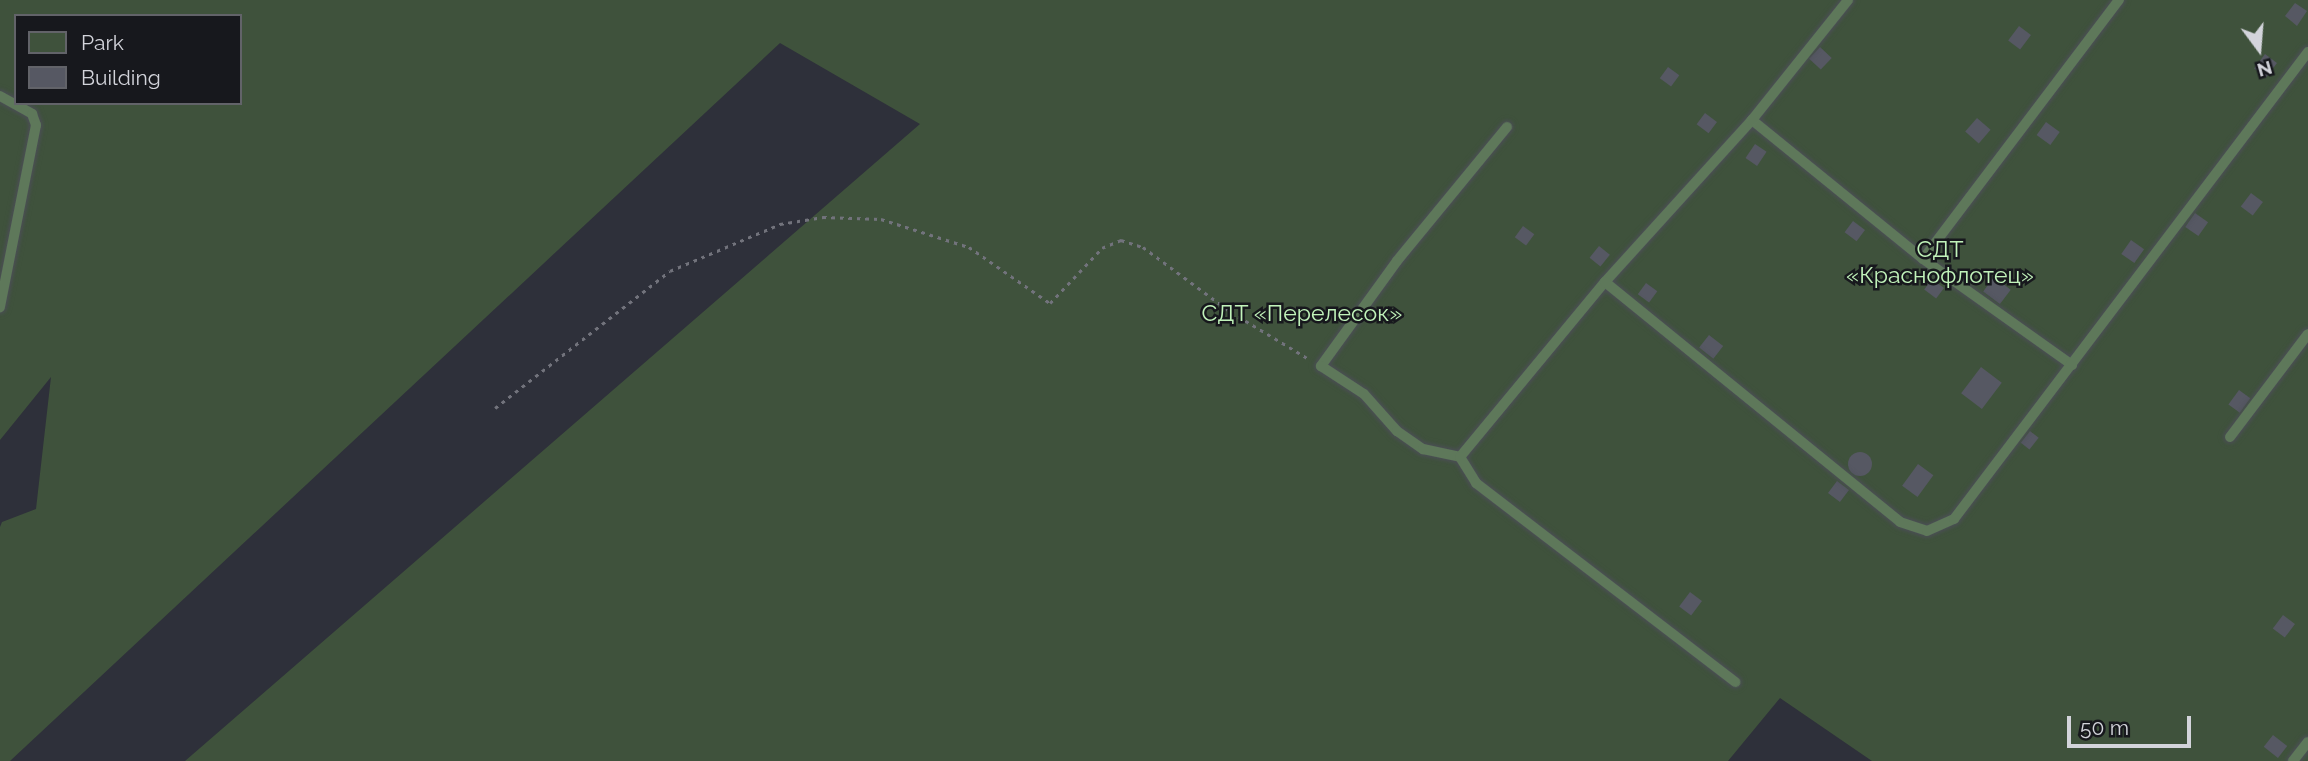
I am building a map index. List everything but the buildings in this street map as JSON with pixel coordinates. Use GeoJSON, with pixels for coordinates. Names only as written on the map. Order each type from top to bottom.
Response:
{"type":"FeatureCollection","features":[{"type":"Feature","properties":{"kind":"lane"},"geometry":{"type":"LineString","coordinates":[[1460,457],[1605,282],[1752,120],[1848,0]]}},
{"type":"Feature","properties":{"kind":"lane"},"geometry":{"type":"LineString","coordinates":[[1923,259],[2119,0]]}},
{"type":"Feature","properties":{"kind":"lane"},"geometry":{"type":"LineString","coordinates":[[1605,282],[1900,523],[1927,531],[1954,519],[2308,51]]}},
{"type":"Feature","properties":{"kind":"lane"},"geometry":{"type":"LineString","coordinates":[[0,307],[36,125],[32,114],[16,105]]}},
{"type":"Feature","properties":{"kind":"lane"},"geometry":{"type":"LineString","coordinates":[[1752,120],[1923,259],[2072,365]]}},
{"type":"Feature","properties":{"kind":"lane"},"geometry":{"type":"LineString","coordinates":[[1507,127],[1397,261],[1321,366],[1364,394],[1397,431],[1423,449],[1460,457],[1476,483],[1735,682]]}},
{"type":"Feature","properties":{"kind":"lane"},"geometry":{"type":"LineString","coordinates":[[2230,437],[2308,334]]}},
{"type":"Feature","properties":{"kind":"lane"},"geometry":{"type":"LineString","coordinates":[[2293,761],[2308,742]]}},
{"type":"Feature","properties":{"kind":"path"},"geometry":{"type":"LineString","coordinates":[[495,408],[670,271],[780,225],[823,217],[881,219],[969,247],[1050,303],[1102,248],[1121,240],[1143,247],[1231,312],[1321,366]]}},
{"type":"Feature","properties":{"kind":"green space"},"geometry":{"type":"Polygon","coordinates":[[[0,0],[2308,0],[2308,761],[1872,761],[1780,698],[1728,761],[185,761],[920,124],[780,43],[10,761],[0,761],[0,527],[2,522],[36,509],[51,377],[0,440],[0,0]]]}},
{"type":"Feature","properties":{"kind":"park label","name":"СДТ «Краснофлотец»"},"geometry":{"type":"Point","coordinates":[1940,262]}},
{"type":"Feature","properties":{"kind":"park label","name":"СДТ «Перелесок»"},"geometry":{"type":"Point","coordinates":[1302,313]}}]}
